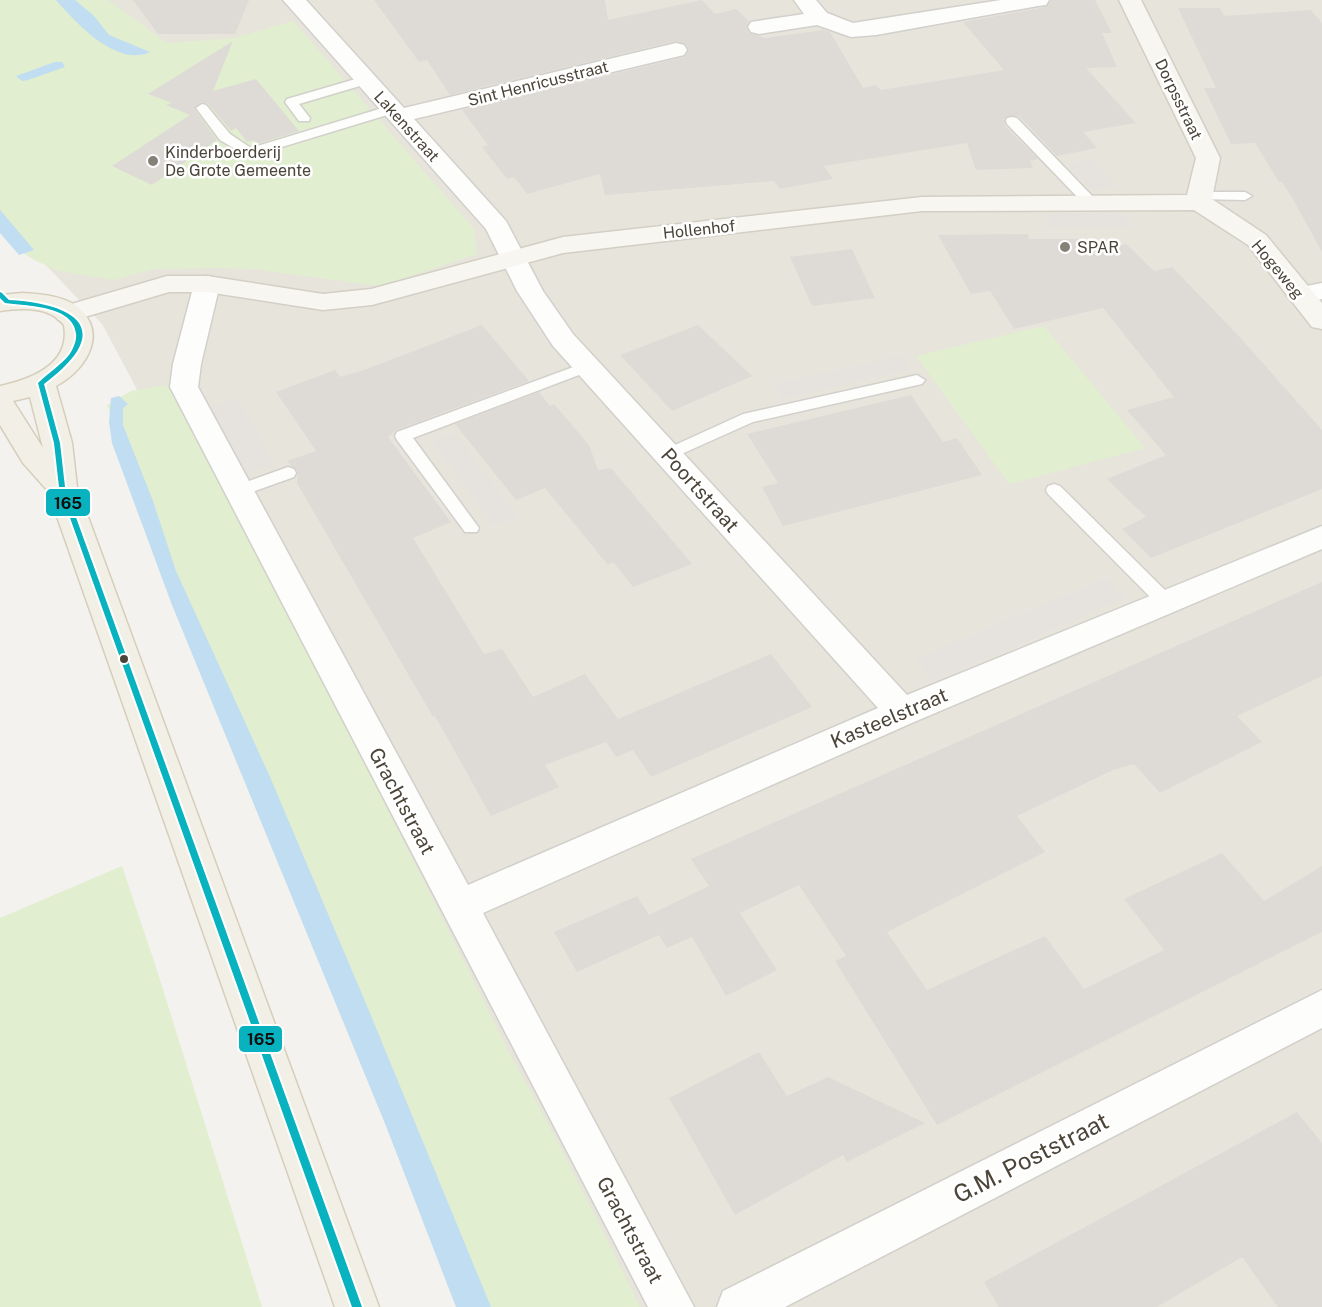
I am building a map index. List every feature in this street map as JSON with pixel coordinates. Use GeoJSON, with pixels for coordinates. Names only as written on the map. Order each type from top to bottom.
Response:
{"type":"FeatureCollection","features":[{"type":"Feature","properties":{"kind":"main road"},"geometry":{"type":"LineString","coordinates":[[0,395],[18,392],[41,383],[62,369],[75,353],[74,323],[50,304],[2,300]]}},
{"type":"Feature","properties":{"kind":"main road"},"geometry":{"type":"LineString","coordinates":[[41,383],[57,443],[62,487],[357,1307]]}},
{"type":"Feature","properties":{"kind":"main road"},"geometry":{"type":"LineString","coordinates":[[0,404],[33,456],[62,487]]}},
{"type":"Feature","properties":{"kind":"street","name":"Lakenstraat"},"geometry":{"type":"LineString","coordinates":[[294,0],[497,226],[513,256]]}},
{"type":"Feature","properties":{"kind":"street"},"geometry":{"type":"LineString","coordinates":[[805,0],[819,18]]}},
{"type":"Feature","properties":{"kind":"street"},"geometry":{"type":"LineString","coordinates":[[759,27],[819,18],[851,30],[876,28],[1038,0]]}},
{"type":"Feature","properties":{"kind":"street","name":"Dorpsstraat"},"geometry":{"type":"LineString","coordinates":[[1130,0],[1208,158],[1200,199]]}},
{"type":"Feature","properties":{"kind":"street","name":"Sint Henricusstraat"},"geometry":{"type":"LineString","coordinates":[[396,113],[676,50]]}},
{"type":"Feature","properties":{"kind":"street","name":"Hollenhof"},"geometry":{"type":"LineString","coordinates":[[207,284],[323,302],[390,293],[513,256],[563,245],[921,204],[1091,203],[1200,199]]}},
{"type":"Feature","properties":{"kind":"street","name":"Hogeweg"},"geometry":{"type":"LineString","coordinates":[[1200,199],[1257,240],[1311,293],[1322,321]]}},
{"type":"Feature","properties":{"kind":"street","name":"Poortstraat"},"geometry":{"type":"LineString","coordinates":[[513,256],[530,291],[563,340],[902,712]]}},
{"type":"Feature","properties":{"kind":"street"},"geometry":{"type":"LineString","coordinates":[[74,323],[172,301],[207,284]]}},
{"type":"Feature","properties":{"kind":"street","name":"Grachtstraat"},"geometry":{"type":"LineString","coordinates":[[207,284],[187,364],[184,387],[672,1307]]}},
{"type":"Feature","properties":{"kind":"street","name":"Kasteelstraat"},"geometry":{"type":"LineString","coordinates":[[459,906],[902,712],[1322,537]]}},
{"type":"Feature","properties":{"kind":"street","name":"G.M. Poststraat"},"geometry":{"type":"LineString","coordinates":[[739,1307],[1322,1008]]}},
{"type":"Feature","properties":{"kind":"lane"},"geometry":{"type":"LineString","coordinates":[[303,118],[291,102],[366,80]]}},
{"type":"Feature","properties":{"kind":"lane"},"geometry":{"type":"LineString","coordinates":[[202,108],[225,137],[249,153],[396,113]]}},
{"type":"Feature","properties":{"kind":"lane"},"geometry":{"type":"LineString","coordinates":[[1012,121],[1091,203]]}},
{"type":"Feature","properties":{"kind":"lane"},"geometry":{"type":"LineString","coordinates":[[1200,199],[1245,196]]}},
{"type":"Feature","properties":{"kind":"lane"},"geometry":{"type":"LineString","coordinates":[[471,528],[403,436],[587,367]]}},
{"type":"Feature","properties":{"kind":"lane"},"geometry":{"type":"LineString","coordinates":[[668,455],[749,418],[917,380]]}},
{"type":"Feature","properties":{"kind":"lane"},"geometry":{"type":"LineString","coordinates":[[238,491],[288,473]]}},
{"type":"Feature","properties":{"kind":"lane"},"geometry":{"type":"LineString","coordinates":[[1054,490],[1166,602]]}},
{"type":"Feature","properties":{"kind":"shaded area"},"geometry":{"type":"Polygon","coordinates":[[[0,0],[1322,0],[1322,1307],[627,1307],[102,324],[0,217],[0,0]]]}},
{"type":"Feature","properties":{"kind":"shaded area"},"geometry":{"type":"Polygon","coordinates":[[[675,55],[682,63],[472,114],[466,106],[675,55]]]}},
{"type":"Feature","properties":{"kind":"shaded area"},"geometry":{"type":"Polygon","coordinates":[[[1092,159],[1116,186],[1093,191],[1068,164],[1092,159]]]}},
{"type":"Feature","properties":{"kind":"shaded area"},"geometry":{"type":"Polygon","coordinates":[[[1045,213],[1126,213],[1131,227],[1049,227],[1045,213]]]}},
{"type":"Feature","properties":{"kind":"shaded area"},"geometry":{"type":"Polygon","coordinates":[[[901,356],[910,370],[782,399],[773,384],[901,356]]]}},
{"type":"Feature","properties":{"kind":"shaded area"},"geometry":{"type":"Polygon","coordinates":[[[238,399],[275,464],[247,474],[211,407],[238,399]]]}},
{"type":"Feature","properties":{"kind":"shaded area"},"geometry":{"type":"Polygon","coordinates":[[[455,433],[518,516],[494,526],[432,442],[455,433]]]}},
{"type":"Feature","properties":{"kind":"shaded area"},"geometry":{"type":"Polygon","coordinates":[[[1106,578],[1126,598],[933,681],[915,659],[1106,578]]]}},
{"type":"Feature","properties":{"kind":"green space"},"geometry":{"type":"Polygon","coordinates":[[[0,0],[108,0],[167,43],[234,38],[293,21],[474,229],[477,254],[380,286],[252,269],[218,268],[153,269],[114,280],[59,271],[36,261],[18,250],[0,225],[0,0]]]}},
{"type":"Feature","properties":{"kind":"green space"},"geometry":{"type":"Polygon","coordinates":[[[1044,326],[1145,448],[1009,484],[916,356],[1044,326]]]}},
{"type":"Feature","properties":{"kind":"green space"},"geometry":{"type":"Polygon","coordinates":[[[166,385],[184,410],[209,456],[510,1055],[565,1157],[640,1307],[461,1307],[178,593],[107,405],[131,391],[166,385]]]}},
{"type":"Feature","properties":{"kind":"green space"},"geometry":{"type":"Polygon","coordinates":[[[122,866],[156,967],[262,1307],[0,1307],[0,918],[122,866]]]}},
{"type":"Feature","properties":{"kind":"water"},"geometry":{"type":"Polygon","coordinates":[[[56,0],[75,0],[94,16],[109,35],[150,52],[137,55],[124,54],[111,48],[85,30],[56,0]]]}},
{"type":"Feature","properties":{"kind":"water"},"geometry":{"type":"Polygon","coordinates":[[[55,62],[62,62],[65,67],[28,80],[22,81],[16,76],[55,62]]]}},
{"type":"Feature","properties":{"kind":"water"},"geometry":{"type":"Polygon","coordinates":[[[0,209],[34,250],[19,255],[0,233],[0,209]]]}},
{"type":"Feature","properties":{"kind":"water"},"geometry":{"type":"Polygon","coordinates":[[[119,396],[128,404],[123,408],[123,425],[153,501],[176,571],[270,777],[491,1307],[456,1307],[386,1126],[172,605],[112,443],[109,422],[111,398],[119,396]]]}},
{"type":"Feature","properties":{"kind":"building"},"geometry":{"type":"Polygon","coordinates":[[[133,0],[249,0],[235,34],[158,34],[133,0]]]}},
{"type":"Feature","properties":{"kind":"building"},"geometry":{"type":"Polygon","coordinates":[[[374,0],[605,0],[608,20],[702,0],[715,14],[736,9],[749,21],[746,28],[749,33],[765,38],[823,30],[830,32],[863,88],[876,85],[881,90],[1004,70],[963,22],[1046,7],[1051,0],[1095,0],[1112,33],[1102,33],[1117,67],[1086,68],[1136,123],[1083,132],[1097,148],[1057,156],[1019,116],[1007,116],[1004,120],[1005,126],[1038,159],[1030,161],[1033,168],[976,170],[967,143],[824,166],[833,179],[780,189],[774,181],[605,195],[600,174],[527,194],[514,177],[507,179],[482,147],[488,145],[462,110],[685,57],[689,51],[686,44],[675,41],[450,95],[427,60],[419,62],[374,0]]]}},
{"type":"Feature","properties":{"kind":"building"},"geometry":{"type":"Polygon","coordinates":[[[1178,8],[1220,8],[1224,16],[1311,10],[1322,23],[1322,252],[1294,201],[1282,182],[1279,182],[1255,143],[1231,144],[1204,88],[1216,88],[1178,8]]]}},
{"type":"Feature","properties":{"kind":"building"},"geometry":{"type":"Polygon","coordinates":[[[233,41],[213,91],[256,79],[299,131],[257,144],[254,140],[247,142],[236,128],[231,131],[208,104],[201,102],[194,109],[217,140],[152,185],[112,166],[190,115],[166,105],[172,103],[148,94],[233,41]]]}},
{"type":"Feature","properties":{"kind":"building"},"geometry":{"type":"Polygon","coordinates":[[[1028,234],[1029,239],[1086,239],[1090,253],[1126,244],[1154,271],[1172,267],[1236,333],[1322,430],[1322,489],[1151,558],[1122,529],[1146,517],[1107,479],[1166,455],[1127,410],[1174,397],[1103,308],[1014,329],[990,291],[971,294],[938,235],[1028,234]]]}},
{"type":"Feature","properties":{"kind":"building"},"geometry":{"type":"Polygon","coordinates":[[[852,249],[875,298],[812,306],[790,257],[852,249]]]}},
{"type":"Feature","properties":{"kind":"building"},"geometry":{"type":"Polygon","coordinates":[[[482,325],[529,381],[396,430],[388,437],[451,522],[413,538],[484,654],[502,649],[533,697],[585,674],[618,719],[771,654],[812,707],[651,777],[633,750],[616,757],[606,742],[545,765],[559,787],[491,816],[435,716],[433,717],[297,483],[298,472],[287,461],[316,451],[276,392],[335,370],[340,377],[364,370],[482,325]]]}},
{"type":"Feature","properties":{"kind":"building"},"geometry":{"type":"Polygon","coordinates":[[[698,325],[752,376],[672,411],[620,355],[698,325]]]}},
{"type":"Feature","properties":{"kind":"building"},"geometry":{"type":"Polygon","coordinates":[[[539,392],[550,406],[554,404],[589,445],[598,470],[611,468],[692,564],[633,587],[613,562],[608,565],[545,488],[516,500],[455,424],[539,392]]]}},
{"type":"Feature","properties":{"kind":"building"},"geometry":{"type":"Polygon","coordinates":[[[911,395],[943,442],[957,438],[982,475],[783,526],[762,487],[778,483],[747,434],[911,395]]]}},
{"type":"Feature","properties":{"kind":"building"},"geometry":{"type":"Polygon","coordinates":[[[1322,582],[1322,676],[1237,716],[1262,742],[1160,793],[1134,764],[1113,770],[1017,816],[1045,852],[887,932],[927,990],[1045,936],[1084,989],[1164,950],[1124,899],[1222,853],[1264,901],[1322,866],[1322,932],[937,1125],[835,961],[846,956],[799,885],[740,913],[777,970],[726,996],[692,937],[667,948],[659,935],[577,972],[554,932],[637,896],[649,915],[709,886],[691,859],[1322,582]]]}},
{"type":"Feature","properties":{"kind":"building"},"geometry":{"type":"Polygon","coordinates":[[[759,1052],[787,1096],[828,1077],[925,1123],[847,1162],[843,1155],[735,1215],[669,1098],[759,1052]]]}},
{"type":"Feature","properties":{"kind":"building"},"geometry":{"type":"Polygon","coordinates":[[[1297,1112],[1322,1143],[1322,1307],[1278,1307],[1242,1257],[1157,1307],[999,1307],[984,1282],[1297,1112]]]}},
{"type":"Feature","properties":{"kind":"transit line","name":"165"},"geometry":{"type":"LineString","coordinates":[[0,294],[7,302],[32,304],[59,311],[71,317],[78,325],[80,337],[72,356],[41,383],[57,443],[62,487],[357,1307]]}},
{"type":"Feature","properties":{"kind":"place","name":"Kinderboerderij De Grote Gemeente"},"geometry":{"type":"Point","coordinates":[153,161]}},
{"type":"Feature","properties":{"kind":"place","name":"SPAR"},"geometry":{"type":"Point","coordinates":[1065,247]}}]}
